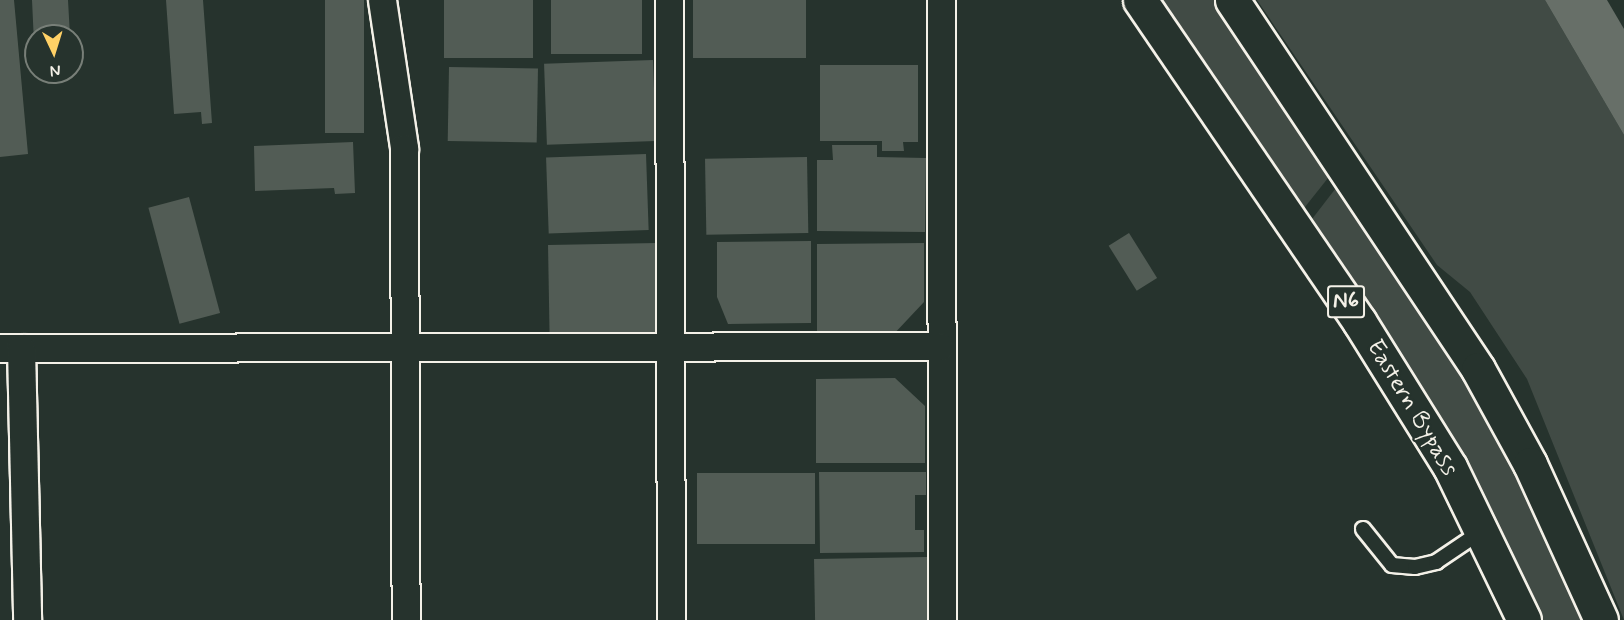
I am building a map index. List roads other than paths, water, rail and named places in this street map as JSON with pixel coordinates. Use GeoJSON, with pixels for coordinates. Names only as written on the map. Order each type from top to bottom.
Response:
{"type":"FeatureCollection","features":[{"type":"Feature","properties":{"kind":"highway","name":"Eastern Bypass"},"geometry":{"type":"LineString","coordinates":[[1140,0],[1359,321],[1482,531],[1524,620]]}},
{"type":"Feature","properties":{"kind":"highway"},"geometry":{"type":"LineString","coordinates":[[1232,0],[1478,369],[1536,474],[1601,620]]}},
{"type":"Feature","properties":{"kind":"street"},"geometry":{"type":"LineString","coordinates":[[382,0],[402,120],[406,348],[406,620]]}},
{"type":"Feature","properties":{"kind":"street"},"geometry":{"type":"LineString","coordinates":[[669,0],[671,620]]}},
{"type":"Feature","properties":{"kind":"street"},"geometry":{"type":"LineString","coordinates":[[941,0],[939,346],[942,620]]}},
{"type":"Feature","properties":{"kind":"street"},"geometry":{"type":"LineString","coordinates":[[27,620],[10,348],[939,346]]}},
{"type":"Feature","properties":{"kind":"lane"},"geometry":{"type":"LineString","coordinates":[[1362,529],[1392,565],[1415,567],[1436,562],[1482,531]]}}]}
